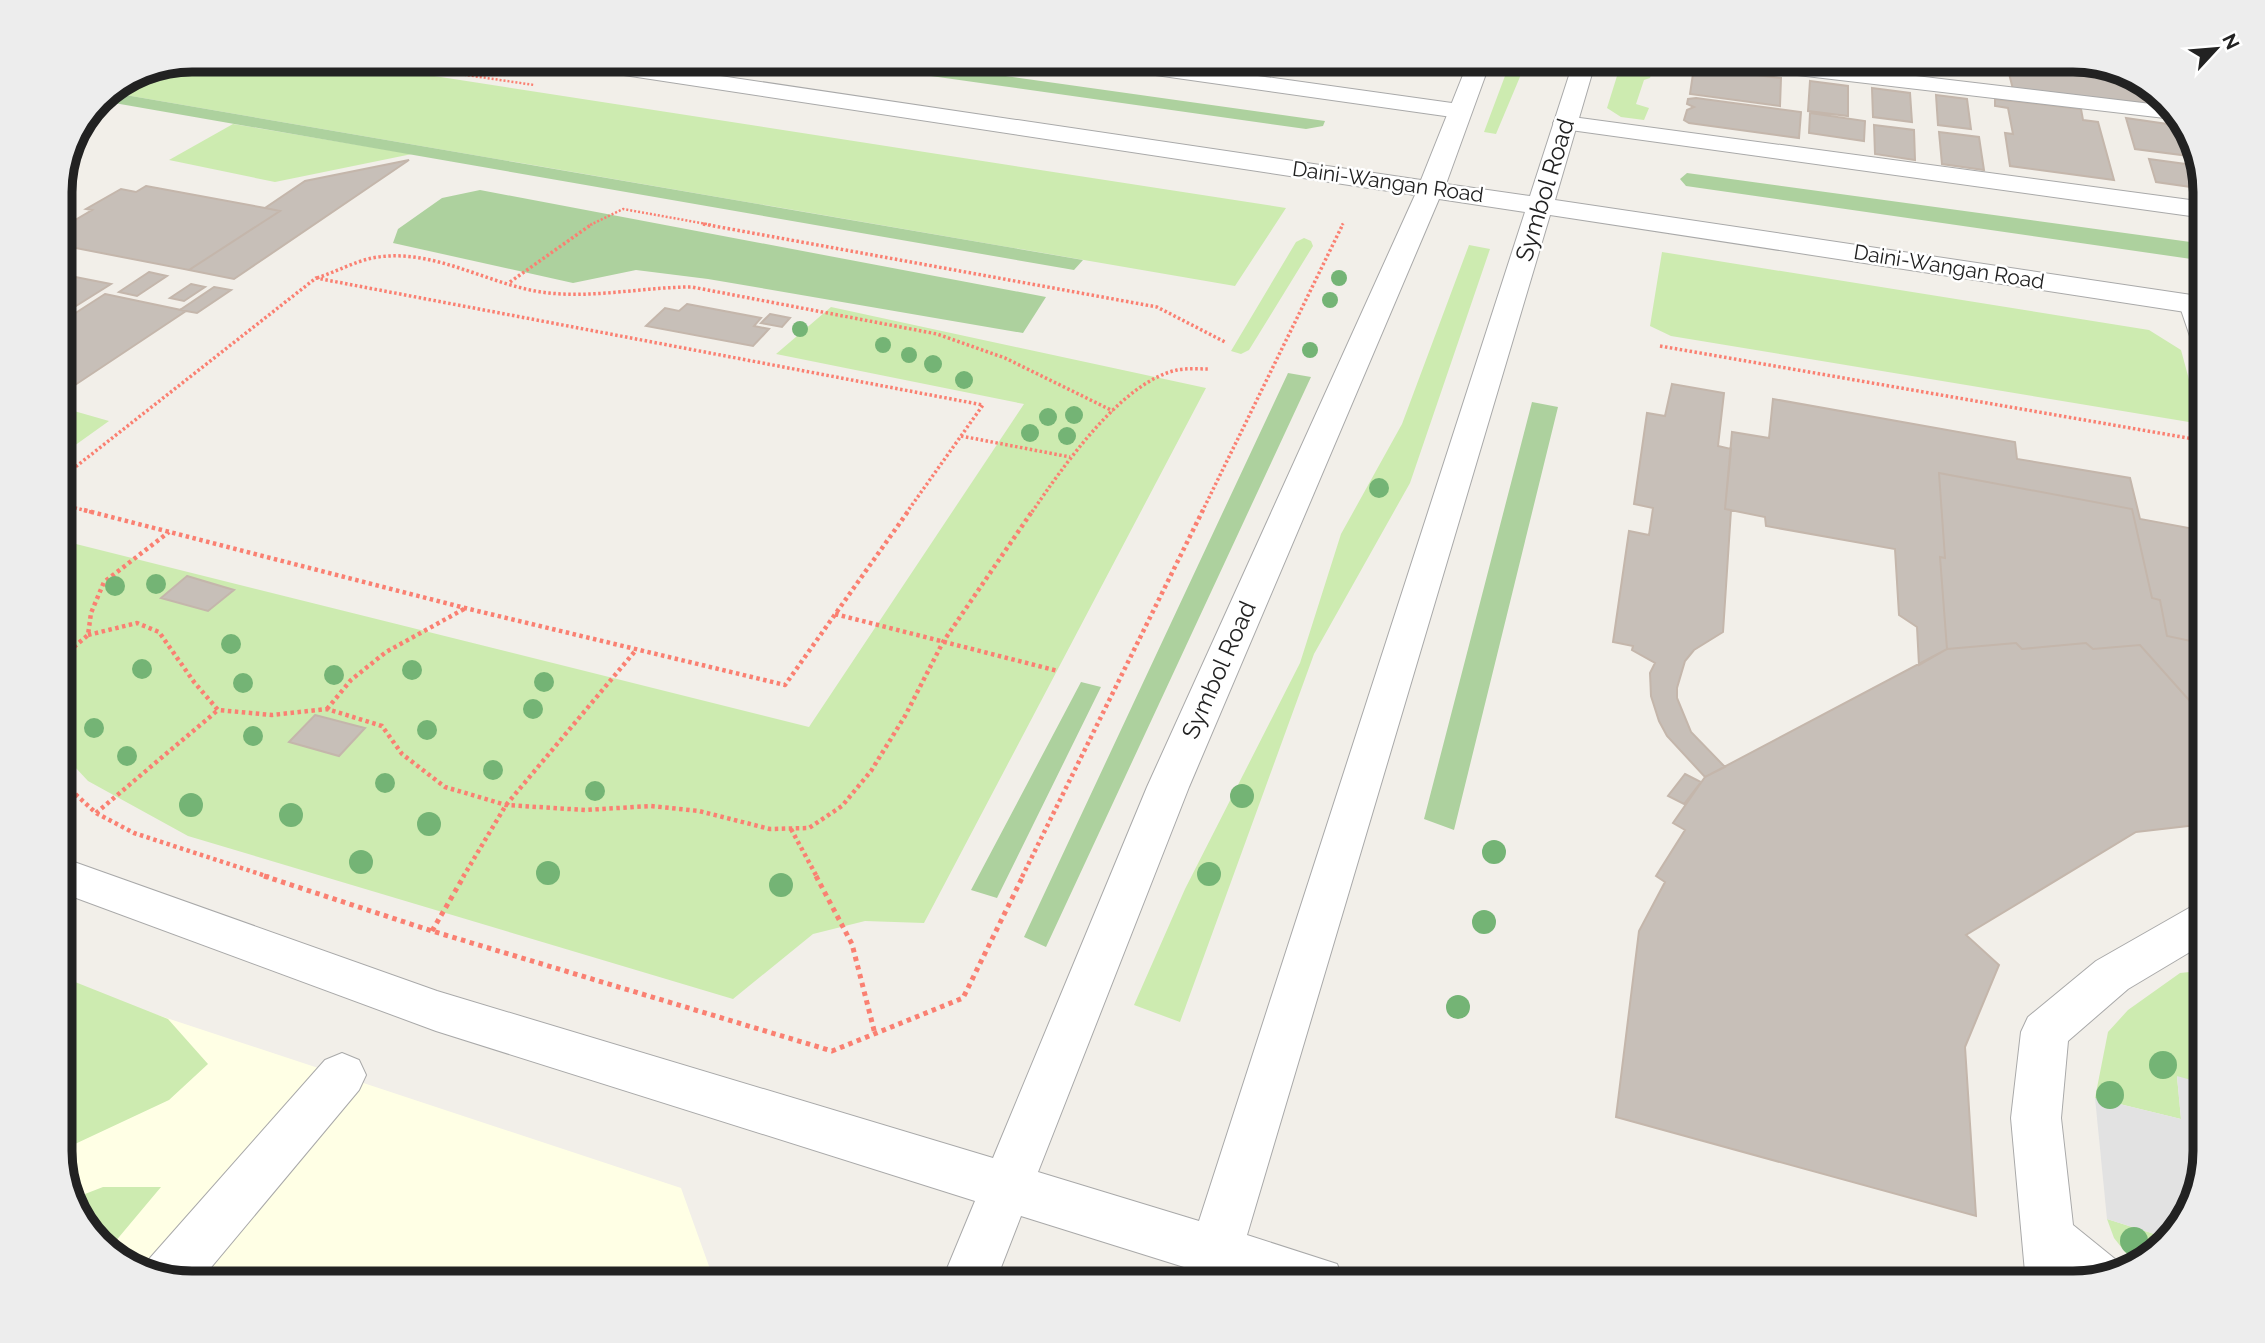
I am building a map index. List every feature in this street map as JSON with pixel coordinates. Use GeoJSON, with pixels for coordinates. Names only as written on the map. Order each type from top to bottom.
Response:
{"type":"FeatureCollection","features":[{"type":"Feature","properties":{"kind":"street","name":"Daini-Wangan Road"},"geometry":{"type":"LineString","coordinates":[[652,72],[2193,304]]}},
{"type":"Feature","properties":{"kind":"street"},"geometry":{"type":"LineString","coordinates":[[1184,72],[1459,111]]}},
{"type":"Feature","properties":{"kind":"street","name":"Symbol Road"},"geometry":{"type":"LineString","coordinates":[[973,1271],[1168,787],[1431,188],[1475,72]]}},
{"type":"Feature","properties":{"kind":"street","name":"Symbol Road"},"geometry":{"type":"LineString","coordinates":[[1211,1268],[1581,72]]}},
{"type":"Feature","properties":{"kind":"street"},"geometry":{"type":"LineString","coordinates":[[1828,72],[2162,112]]}},
{"type":"Feature","properties":{"kind":"street"},"geometry":{"type":"LineString","coordinates":[[1565,123],[2193,208]]}},
{"type":"Feature","properties":{"kind":"street"},"geometry":{"type":"LineString","coordinates":[[72,878],[436,1011],[1007,1189],[1211,1268],[1232,1271]]}},
{"type":"Feature","properties":{"kind":"street"},"geometry":{"type":"LineString","coordinates":[[2077,1271],[2051,1261],[2036,1118],[2045,1032],[2112,975],[2193,928]]}},
{"type":"Feature","properties":{"kind":"street"},"geometry":{"type":"LineString","coordinates":[[175,1270],[342,1075]]}},
{"type":"Feature","properties":{"kind":"path"},"geometry":{"type":"LineString","coordinates":[[445,72],[544,87]]}},
{"type":"Feature","properties":{"kind":"path"},"geometry":{"type":"LineString","coordinates":[[509,283],[596,220],[623,209],[1157,307],[1225,342]]}},
{"type":"Feature","properties":{"kind":"path"},"geometry":{"type":"LineString","coordinates":[[72,791],[96,813],[134,833],[432,931],[832,1051],[963,998],[1345,220],[1336,213]]}},
{"type":"Feature","properties":{"kind":"path"},"geometry":{"type":"LineString","coordinates":[[72,470],[316,278],[373,258],[423,258],[546,293],[587,295],[651,287],[692,287],[881,321],[937,334],[1005,358],[1113,411]]}},
{"type":"Feature","properties":{"kind":"path"},"geometry":{"type":"LineString","coordinates":[[72,507],[465,608],[785,685],[983,404],[316,278]]}},
{"type":"Feature","properties":{"kind":"path"},"geometry":{"type":"LineString","coordinates":[[1660,346],[2193,439]]}},
{"type":"Feature","properties":{"kind":"path"},"geometry":{"type":"LineString","coordinates":[[72,647],[88,635],[137,623],[159,632],[194,682],[218,710],[272,715],[327,709],[382,726],[402,754],[445,787],[506,805],[585,810],[651,806],[699,811],[770,829],[809,828],[842,806],[871,771],[905,716],[943,642],[1070,457],[1113,411],[1147,384],[1177,370],[1210,369]]}},
{"type":"Feature","properties":{"kind":"path"},"geometry":{"type":"LineString","coordinates":[[961,436],[1070,457]]}},
{"type":"Feature","properties":{"kind":"path"},"geometry":{"type":"LineString","coordinates":[[88,635],[90,614],[104,582],[170,532]]}},
{"type":"Feature","properties":{"kind":"path"},"geometry":{"type":"LineString","coordinates":[[327,709],[351,680],[386,652],[465,608]]}},
{"type":"Feature","properties":{"kind":"path"},"geometry":{"type":"LineString","coordinates":[[835,614],[1058,671]]}},
{"type":"Feature","properties":{"kind":"path"},"geometry":{"type":"LineString","coordinates":[[432,931],[506,805],[636,650]]}},
{"type":"Feature","properties":{"kind":"path"},"geometry":{"type":"LineString","coordinates":[[96,813],[218,710]]}},
{"type":"Feature","properties":{"kind":"path"},"geometry":{"type":"LineString","coordinates":[[791,829],[852,944],[875,1035]]}},
{"type":"Feature","properties":{"kind":"shaded area"},"geometry":{"type":"Polygon","coordinates":[[[72,985],[88,992],[681,1188],[711,1271],[192,1271],[161,1267],[132,1255],[107,1236],[92,1218],[78,1190],[72,1159],[72,985]]]}},
{"type":"Feature","properties":{"kind":"shaded area"},"geometry":{"type":"Polygon","coordinates":[[[2177,1076],[2193,1081],[2193,1151],[2184,1197],[2168,1224],[2159,1235],[2107,1219],[2095,1098],[2181,1119],[2177,1076]]]}},
{"type":"Feature","properties":{"kind":"green space"},"geometry":{"type":"Polygon","coordinates":[[[408,72],[1286,208],[1235,286],[123,95],[153,78],[176,73],[408,72]]]}},
{"type":"Feature","properties":{"kind":"green space"},"geometry":{"type":"Polygon","coordinates":[[[902,72],[976,72],[1325,121],[1323,126],[1306,129],[902,72]]]}},
{"type":"Feature","properties":{"kind":"green space"},"geometry":{"type":"Polygon","coordinates":[[[1506,72],[1522,72],[1496,134],[1484,132],[1506,72]]]}},
{"type":"Feature","properties":{"kind":"green space"},"geometry":{"type":"Polygon","coordinates":[[[1618,72],[1652,72],[1650,78],[1644,80],[1636,104],[1649,108],[1644,120],[1621,117],[1607,108],[1618,72]]]}},
{"type":"Feature","properties":{"kind":"green space"},"geometry":{"type":"Polygon","coordinates":[[[123,95],[1083,260],[1074,270],[112,103],[123,95]]]}},
{"type":"Feature","properties":{"kind":"green space"},"geometry":{"type":"Polygon","coordinates":[[[233,124],[412,154],[275,182],[169,160],[233,124]]]}},
{"type":"Feature","properties":{"kind":"green space"},"geometry":{"type":"Polygon","coordinates":[[[1687,173],[2193,242],[2193,259],[1686,186],[1680,179],[1687,173]]]}},
{"type":"Feature","properties":{"kind":"green space"},"geometry":{"type":"Polygon","coordinates":[[[480,190],[1046,297],[1023,333],[708,279],[636,270],[573,283],[393,243],[398,229],[442,198],[480,190]]]}},
{"type":"Feature","properties":{"kind":"green space"},"geometry":{"type":"Polygon","coordinates":[[[1304,238],[1311,241],[1313,246],[1249,350],[1241,354],[1231,351],[1296,242],[1304,238]]]}},
{"type":"Feature","properties":{"kind":"green space"},"geometry":{"type":"Polygon","coordinates":[[[1469,245],[1490,249],[1410,483],[1314,654],[1180,1022],[1134,1005],[1185,889],[1300,663],[1341,534],[1402,424],[1469,245]]]}},
{"type":"Feature","properties":{"kind":"green space"},"geometry":{"type":"Polygon","coordinates":[[[1662,252],[2149,330],[2181,350],[2193,394],[2193,423],[1671,336],[1650,326],[1662,252]]]}},
{"type":"Feature","properties":{"kind":"green space"},"geometry":{"type":"Polygon","coordinates":[[[831,307],[1206,388],[924,923],[865,921],[813,934],[733,999],[188,836],[88,781],[72,764],[72,543],[809,727],[1024,404],[776,354],[831,307]]]}},
{"type":"Feature","properties":{"kind":"green space"},"geometry":{"type":"Polygon","coordinates":[[[1288,373],[1311,377],[1046,947],[1024,937],[1288,373]]]}},
{"type":"Feature","properties":{"kind":"green space"},"geometry":{"type":"Polygon","coordinates":[[[1532,402],[1558,407],[1454,830],[1424,819],[1532,402]]]}},
{"type":"Feature","properties":{"kind":"green space"},"geometry":{"type":"Polygon","coordinates":[[[72,410],[109,421],[72,447],[72,410]]]}},
{"type":"Feature","properties":{"kind":"green space"},"geometry":{"type":"Polygon","coordinates":[[[1081,682],[1101,687],[997,898],[971,890],[1081,682]]]}},
{"type":"Feature","properties":{"kind":"green space"},"geometry":{"type":"Polygon","coordinates":[[[2193,972],[2193,1081],[2177,1077],[2181,1119],[2095,1098],[2108,1032],[2128,1010],[2180,973],[2193,972]]]}},
{"type":"Feature","properties":{"kind":"green space"},"geometry":{"type":"Polygon","coordinates":[[[72,981],[168,1019],[208,1064],[169,1100],[72,1145],[72,981]]]}},
{"type":"Feature","properties":{"kind":"green space"},"geometry":{"type":"Polygon","coordinates":[[[103,1187],[161,1187],[115,1242],[92,1218],[80,1196],[103,1187]]]}},
{"type":"Feature","properties":{"kind":"green space"},"geometry":{"type":"Polygon","coordinates":[[[2107,1219],[2159,1235],[2129,1257],[2114,1238],[2107,1219]]]}},
{"type":"Feature","properties":{"kind":"building"},"geometry":{"type":"Polygon","coordinates":[[[1693,72],[1734,72],[1781,78],[1780,106],[1690,94],[1693,72]]]}},
{"type":"Feature","properties":{"kind":"building"},"geometry":{"type":"Polygon","coordinates":[[[1872,72],[1915,72],[1916,77],[1872,72]]]}},
{"type":"Feature","properties":{"kind":"building"},"geometry":{"type":"Polygon","coordinates":[[[2009,72],[2061,72],[2119,81],[2155,104],[2013,89],[2009,72]]]}},
{"type":"Feature","properties":{"kind":"building"},"geometry":{"type":"Polygon","coordinates":[[[1810,81],[1848,86],[1848,116],[1808,111],[1810,81]]]}},
{"type":"Feature","properties":{"kind":"building"},"geometry":{"type":"Polygon","coordinates":[[[1872,88],[1910,93],[1912,122],[1873,117],[1872,88]]]}},
{"type":"Feature","properties":{"kind":"building"},"geometry":{"type":"Polygon","coordinates":[[[1936,95],[1967,99],[1971,129],[1938,125],[1936,95]]]}},
{"type":"Feature","properties":{"kind":"building"},"geometry":{"type":"Polygon","coordinates":[[[1688,99],[1801,112],[1799,138],[1689,123],[1684,120],[1687,110],[1694,107],[1687,104],[1688,99]]]}},
{"type":"Feature","properties":{"kind":"building"},"geometry":{"type":"Polygon","coordinates":[[[1995,99],[2081,109],[2083,120],[2098,122],[2114,180],[2010,166],[2005,133],[2013,134],[2008,108],[1995,106],[1995,99]]]}},
{"type":"Feature","properties":{"kind":"building"},"geometry":{"type":"Polygon","coordinates":[[[1810,113],[1865,121],[1864,141],[1809,133],[1810,113]]]}},
{"type":"Feature","properties":{"kind":"building"},"geometry":{"type":"Polygon","coordinates":[[[2126,118],[2173,125],[2188,156],[2135,149],[2126,118]]]}},
{"type":"Feature","properties":{"kind":"building"},"geometry":{"type":"Polygon","coordinates":[[[1874,125],[1914,130],[1915,160],[1875,154],[1874,125]]]}},
{"type":"Feature","properties":{"kind":"building"},"geometry":{"type":"Polygon","coordinates":[[[1939,132],[1979,137],[1984,170],[1942,164],[1939,132]]]}},
{"type":"Feature","properties":{"kind":"building"},"geometry":{"type":"Polygon","coordinates":[[[2149,159],[2190,165],[2193,187],[2156,182],[2149,159]]]}},
{"type":"Feature","properties":{"kind":"building"},"geometry":{"type":"Polygon","coordinates":[[[409,160],[234,279],[189,270],[280,211],[265,208],[305,181],[409,160]]]}},
{"type":"Feature","properties":{"kind":"building"},"geometry":{"type":"Polygon","coordinates":[[[146,186],[280,211],[189,270],[72,247],[72,222],[92,210],[86,209],[121,189],[136,192],[146,186]]]}},
{"type":"Feature","properties":{"kind":"building"},"geometry":{"type":"Polygon","coordinates":[[[149,272],[167,276],[137,296],[119,292],[149,272]]]}},
{"type":"Feature","properties":{"kind":"building"},"geometry":{"type":"Polygon","coordinates":[[[72,276],[111,284],[72,308],[72,276]]]}},
{"type":"Feature","properties":{"kind":"building"},"geometry":{"type":"Polygon","coordinates":[[[191,284],[205,287],[184,301],[170,298],[191,284]]]}},
{"type":"Feature","properties":{"kind":"building"},"geometry":{"type":"Polygon","coordinates":[[[214,287],[231,290],[197,313],[180,310],[214,287]]]}},
{"type":"Feature","properties":{"kind":"building"},"geometry":{"type":"Polygon","coordinates":[[[105,294],[186,311],[72,387],[72,315],[105,294]]]}},
{"type":"Feature","properties":{"kind":"building"},"geometry":{"type":"Polygon","coordinates":[[[687,304],[761,318],[754,326],[769,329],[753,346],[646,326],[665,308],[679,311],[687,304]]]}},
{"type":"Feature","properties":{"kind":"building"},"geometry":{"type":"Polygon","coordinates":[[[770,314],[790,318],[782,327],[761,323],[770,314]]]}},
{"type":"Feature","properties":{"kind":"building"},"geometry":{"type":"Polygon","coordinates":[[[1672,384],[1724,393],[1718,446],[1731,449],[1725,509],[1731,510],[1723,632],[1694,650],[1685,661],[1677,688],[1677,698],[1691,732],[1725,767],[1705,777],[1667,736],[1659,721],[1651,696],[1650,673],[1655,663],[1632,650],[1633,646],[1613,642],[1629,531],[1649,535],[1653,508],[1634,504],[1647,413],[1665,416],[1672,384]]]}},
{"type":"Feature","properties":{"kind":"building"},"geometry":{"type":"Polygon","coordinates":[[[1773,399],[2015,442],[2017,459],[2130,478],[2140,519],[2193,529],[2193,641],[2167,636],[2160,600],[2152,598],[2132,509],[1939,473],[1945,558],[1940,557],[1947,649],[1919,665],[1917,627],[1899,615],[1895,549],[1766,526],[1765,517],[1725,509],[1732,432],[1769,438],[1773,399]]]}},
{"type":"Feature","properties":{"kind":"building"},"geometry":{"type":"Polygon","coordinates":[[[1939,473],[2132,509],[2152,598],[2160,600],[2167,636],[2193,641],[2193,705],[2140,645],[2093,649],[2086,643],[2022,649],[2016,643],[1947,649],[1940,557],[1945,558],[1939,473]]]}},
{"type":"Feature","properties":{"kind":"building"},"geometry":{"type":"Polygon","coordinates":[[[187,576],[234,590],[208,611],[161,598],[187,576]]]}},
{"type":"Feature","properties":{"kind":"building"},"geometry":{"type":"Polygon","coordinates":[[[2016,643],[2022,649],[2086,643],[2093,649],[2140,645],[2193,705],[2193,825],[2136,832],[1966,935],[1999,965],[1965,1047],[1976,1216],[1616,1117],[1639,931],[1665,882],[1656,876],[1685,830],[1673,823],[1705,777],[1947,649],[2016,643]]]}},
{"type":"Feature","properties":{"kind":"building"},"geometry":{"type":"Polygon","coordinates":[[[315,715],[365,728],[339,756],[289,742],[315,715]]]}},
{"type":"Feature","properties":{"kind":"building"},"geometry":{"type":"Polygon","coordinates":[[[1685,774],[1701,782],[1684,804],[1668,796],[1685,774]]]}}]}
